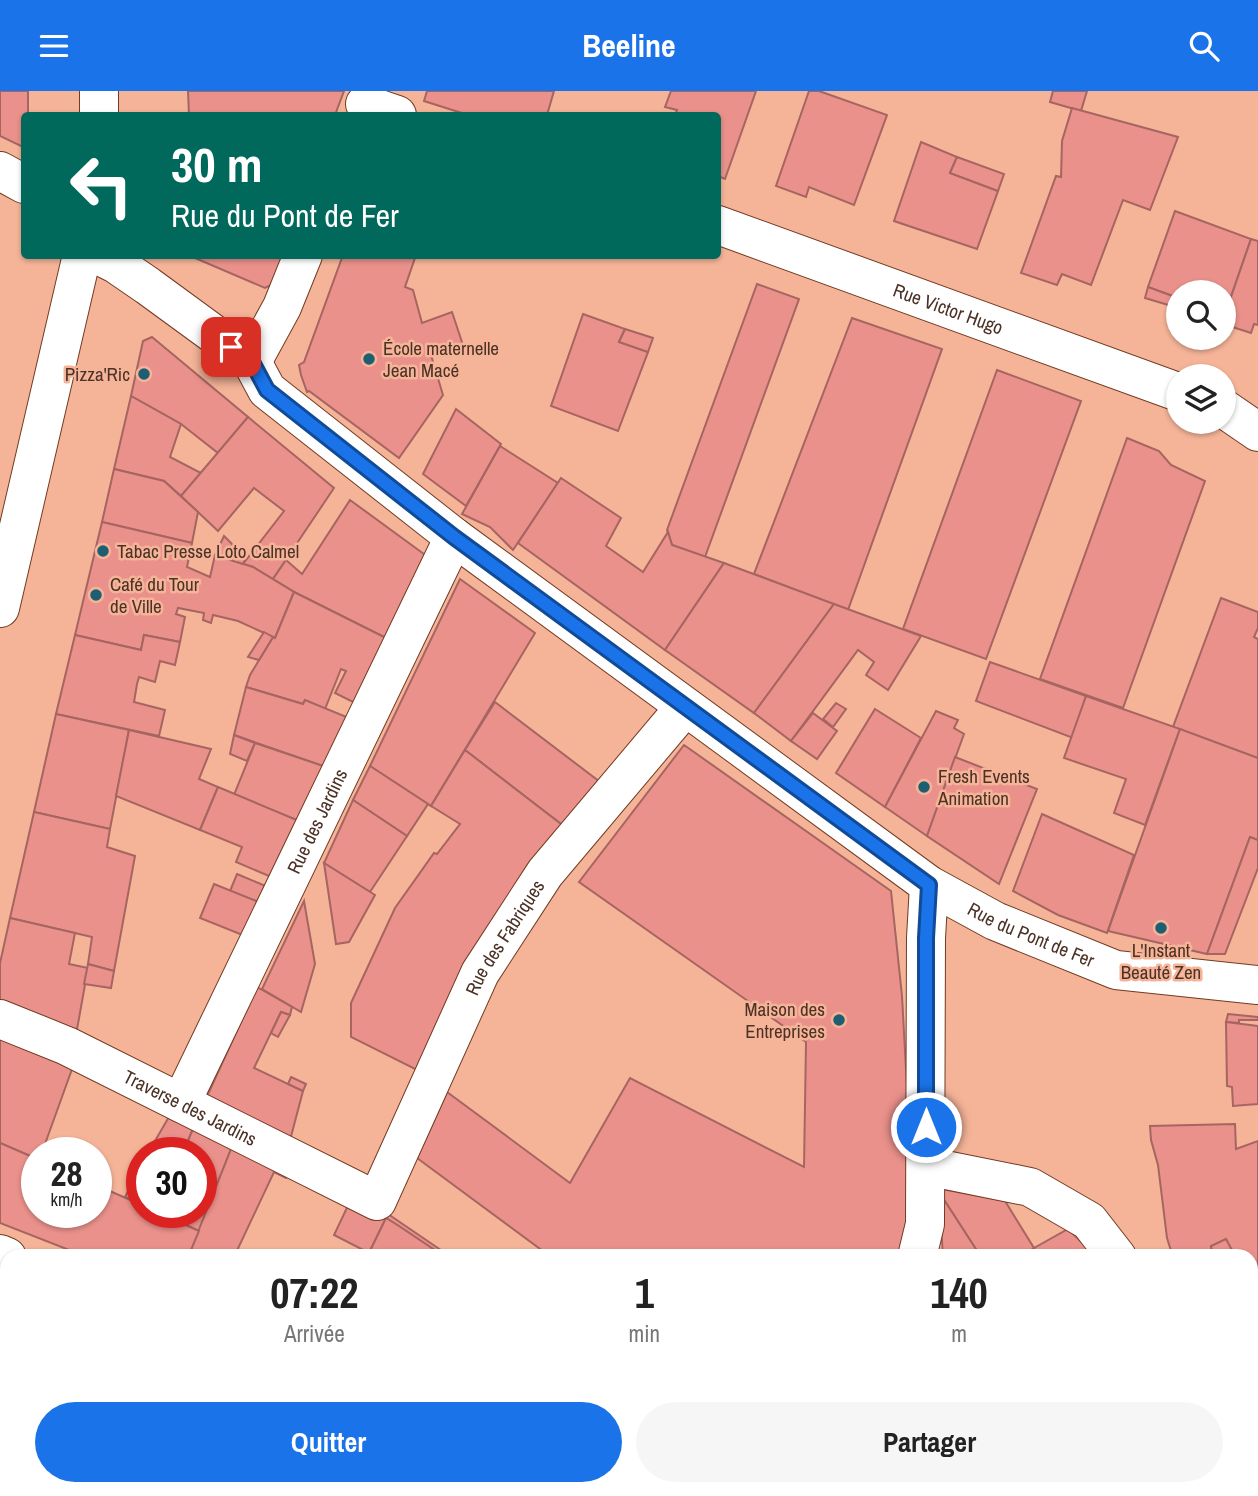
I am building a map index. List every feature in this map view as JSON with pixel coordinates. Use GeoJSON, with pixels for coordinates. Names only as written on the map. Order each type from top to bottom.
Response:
{"type":"FeatureCollection","features":[{"type":"Feature","properties":{"kind":"street"},"geometry":{"type":"LineString","coordinates":[[99,91],[99,112]]}},
{"type":"Feature","properties":{"kind":"street"},"geometry":{"type":"LineString","coordinates":[[0,171],[21,182]]}},
{"type":"Feature","properties":{"kind":"street","name":"Rue Victor Hugo"},"geometry":{"type":"LineString","coordinates":[[721,226],[1166,388]]}},
{"type":"Feature","properties":{"kind":"street"},"geometry":{"type":"LineString","coordinates":[[0,608],[81,259]]}},
{"type":"Feature","properties":{"kind":"street","name":"Rue du Pont de Fer"},"geometry":{"type":"LineString","coordinates":[[106,259],[148,286],[252,362],[267,390],[454,537],[929,885],[995,921],[1116,970],[1258,985]]}},
{"type":"Feature","properties":{"kind":"street"},"geometry":{"type":"LineString","coordinates":[[252,362],[282,307],[301,259]]}},
{"type":"Feature","properties":{"kind":"street"},"geometry":{"type":"LineString","coordinates":[[1236,417],[1258,432]]}},
{"type":"Feature","properties":{"kind":"street","name":"Rue des Jardins"},"geometry":{"type":"LineString","coordinates":[[181,1103],[454,537]]}},
{"type":"Feature","properties":{"kind":"street","name":"Rue des Fabriques"},"geometry":{"type":"LineString","coordinates":[[377,1201],[480,973],[545,873],[685,707]]}},
{"type":"Feature","properties":{"kind":"street"},"geometry":{"type":"LineString","coordinates":[[919,1249],[925,1224],[926,938],[929,885]]}},
{"type":"Feature","properties":{"kind":"street","name":"Traverse des Jardins"},"geometry":{"type":"LineString","coordinates":[[0,1019],[67,1046],[377,1201]]}},
{"type":"Feature","properties":{"kind":"street"},"geometry":{"type":"LineString","coordinates":[[926,1166],[1030,1187],[1089,1221],[1111,1249]]}},
{"type":"Feature","properties":{"kind":"building"},"geometry":{"type":"Polygon","coordinates":[[[0,91],[28,91],[28,112],[21,112],[21,146],[0,136],[0,91]]]}},
{"type":"Feature","properties":{"kind":"building"},"geometry":{"type":"Polygon","coordinates":[[[188,91],[344,91],[336,112],[189,112],[188,91]]]}},
{"type":"Feature","properties":{"kind":"building"},"geometry":{"type":"Polygon","coordinates":[[[427,91],[554,91],[548,112],[459,112],[424,101],[427,91]]]}},
{"type":"Feature","properties":{"kind":"building"},"geometry":{"type":"Polygon","coordinates":[[[671,91],[756,91],[725,179],[721,177],[721,112],[676,112],[677,110],[665,107],[671,91]]]}},
{"type":"Feature","properties":{"kind":"building"},"geometry":{"type":"Polygon","coordinates":[[[809,91],[819,91],[887,115],[854,205],[809,187],[806,197],[776,186],[809,91]]]}},
{"type":"Feature","properties":{"kind":"building"},"geometry":{"type":"Polygon","coordinates":[[[1053,91],[1087,91],[1081,111],[1050,102],[1053,91]]]}},
{"type":"Feature","properties":{"kind":"building"},"geometry":{"type":"Polygon","coordinates":[[[1072,108],[1178,137],[1150,210],[1123,200],[1091,285],[1062,274],[1057,285],[1021,273],[1056,176],[1061,177],[1062,141],[1072,108]]]}},
{"type":"Feature","properties":{"kind":"building"},"geometry":{"type":"Polygon","coordinates":[[[921,142],[957,157],[950,173],[998,191],[977,249],[894,221],[921,142]]]}},
{"type":"Feature","properties":{"kind":"building"},"geometry":{"type":"Polygon","coordinates":[[[957,157],[1004,174],[998,191],[950,173],[957,157]]]}},
{"type":"Feature","properties":{"kind":"building"},"geometry":{"type":"Polygon","coordinates":[[[1175,211],[1251,239],[1236,282],[1236,280],[1166,280],[1166,294],[1148,287],[1175,211]]]}},
{"type":"Feature","properties":{"kind":"building"},"geometry":{"type":"Polygon","coordinates":[[[1251,239],[1258,241],[1258,325],[1254,324],[1251,333],[1236,328],[1236,282],[1251,239]]]}},
{"type":"Feature","properties":{"kind":"building"},"geometry":{"type":"Polygon","coordinates":[[[197,259],[283,259],[273,284],[265,288],[197,259]]]}},
{"type":"Feature","properties":{"kind":"building","name":"École maternelle Jean Macé"},"geometry":{"type":"Polygon","coordinates":[[[342,259],[415,259],[405,287],[413,290],[422,323],[452,312],[463,345],[431,355],[443,395],[399,458],[307,392],[299,365],[304,362],[342,259]]]}},
{"type":"Feature","properties":{"kind":"building"},"geometry":{"type":"Polygon","coordinates":[[[757,284],[799,299],[705,557],[672,545],[667,530],[757,284]]]}},
{"type":"Feature","properties":{"kind":"building"},"geometry":{"type":"Polygon","coordinates":[[[1148,287],[1166,294],[1166,304],[1145,298],[1148,287]]]}},
{"type":"Feature","properties":{"kind":"building"},"geometry":{"type":"Polygon","coordinates":[[[583,314],[625,329],[619,342],[648,352],[618,431],[551,406],[583,314]]]}},
{"type":"Feature","properties":{"kind":"building"},"geometry":{"type":"Polygon","coordinates":[[[852,318],[942,349],[848,610],[754,574],[852,318]]]}},
{"type":"Feature","properties":{"kind":"building"},"geometry":{"type":"Polygon","coordinates":[[[625,329],[653,338],[648,352],[619,342],[625,329]]]}},
{"type":"Feature","properties":{"kind":"building"},"geometry":{"type":"Polygon","coordinates":[[[152,337],[248,417],[218,453],[181,424],[131,396],[143,341],[152,337]]]}},
{"type":"Feature","properties":{"kind":"building"},"geometry":{"type":"Polygon","coordinates":[[[997,370],[1081,401],[986,659],[903,629],[997,370]]]}},
{"type":"Feature","properties":{"kind":"building"},"geometry":{"type":"Polygon","coordinates":[[[131,396],[181,424],[170,457],[201,473],[181,496],[164,481],[114,469],[131,396]]]}},
{"type":"Feature","properties":{"kind":"building"},"geometry":{"type":"Polygon","coordinates":[[[456,409],[501,444],[466,506],[423,474],[456,409]]]}},
{"type":"Feature","properties":{"kind":"building"},"geometry":{"type":"Polygon","coordinates":[[[248,417],[334,488],[273,579],[243,564],[284,511],[254,488],[218,531],[181,496],[248,417]]]}},
{"type":"Feature","properties":{"kind":"building"},"geometry":{"type":"Polygon","coordinates":[[[1127,438],[1159,451],[1171,465],[1205,481],[1123,708],[1040,679],[1127,438]]]}},
{"type":"Feature","properties":{"kind":"building"},"geometry":{"type":"Polygon","coordinates":[[[500,446],[558,483],[513,550],[490,527],[462,514],[500,446]]]}},
{"type":"Feature","properties":{"kind":"building"},"geometry":{"type":"Polygon","coordinates":[[[114,469],[164,481],[198,512],[192,543],[102,522],[114,469]]]}},
{"type":"Feature","properties":{"kind":"building"},"geometry":{"type":"Polygon","coordinates":[[[561,478],[621,518],[606,546],[643,572],[668,532],[672,545],[724,563],[665,650],[518,543],[561,478]]]}},
{"type":"Feature","properties":{"kind":"building"},"geometry":{"type":"Polygon","coordinates":[[[350,500],[428,557],[388,639],[273,579],[286,560],[302,574],[350,500]]]}},
{"type":"Feature","properties":{"kind":"building"},"geometry":{"type":"Polygon","coordinates":[[[102,522],[192,543],[187,567],[210,577],[215,555],[253,567],[294,592],[275,638],[238,621],[213,615],[211,623],[203,620],[204,613],[178,608],[176,614],[185,617],[180,642],[144,635],[141,650],[75,635],[102,522]]]}},
{"type":"Feature","properties":{"kind":"building"},"geometry":{"type":"Polygon","coordinates":[[[224,536],[246,558],[243,564],[215,555],[224,536]]]}},
{"type":"Feature","properties":{"kind":"building"},"geometry":{"type":"Polygon","coordinates":[[[724,563],[834,604],[754,713],[665,650],[724,563]]]}},
{"type":"Feature","properties":{"kind":"building"},"geometry":{"type":"Polygon","coordinates":[[[460,579],[535,633],[431,806],[370,766],[460,579]]]}},
{"type":"Feature","properties":{"kind":"building"},"geometry":{"type":"Polygon","coordinates":[[[294,592],[388,639],[357,704],[335,693],[346,671],[341,669],[325,709],[305,700],[303,704],[246,687],[250,675],[273,637],[275,638],[294,592]]]}},
{"type":"Feature","properties":{"kind":"building"},"geometry":{"type":"Polygon","coordinates":[[[1221,598],[1258,612],[1258,628],[1254,637],[1258,639],[1258,758],[1173,727],[1221,598]]]}},
{"type":"Feature","properties":{"kind":"building"},"geometry":{"type":"Polygon","coordinates":[[[834,604],[921,636],[888,690],[866,675],[874,662],[858,650],[791,741],[754,713],[834,604]]]}},
{"type":"Feature","properties":{"kind":"building"},"geometry":{"type":"Polygon","coordinates":[[[264,632],[273,637],[259,660],[248,657],[264,632]]]}},
{"type":"Feature","properties":{"kind":"building"},"geometry":{"type":"Polygon","coordinates":[[[75,635],[141,650],[144,635],[180,642],[175,665],[160,661],[155,682],[139,677],[137,684],[134,702],[165,710],[159,736],[56,714],[75,635]]]}},
{"type":"Feature","properties":{"kind":"building"},"geometry":{"type":"Polygon","coordinates":[[[990,662],[1086,696],[1073,738],[976,701],[990,662]]]}},
{"type":"Feature","properties":{"kind":"building"},"geometry":{"type":"Polygon","coordinates":[[[246,687],[303,704],[305,700],[349,718],[326,767],[234,735],[246,687]]]}},
{"type":"Feature","properties":{"kind":"building"},"geometry":{"type":"Polygon","coordinates":[[[1086,696],[1180,729],[1145,825],[1114,813],[1126,779],[1064,758],[1086,696]]]}},
{"type":"Feature","properties":{"kind":"building"},"geometry":{"type":"Polygon","coordinates":[[[495,702],[604,785],[574,834],[465,750],[495,702]]]}},
{"type":"Feature","properties":{"kind":"building"},"geometry":{"type":"Polygon","coordinates":[[[836,703],[846,709],[833,727],[823,719],[836,703]]]}},
{"type":"Feature","properties":{"kind":"building"},"geometry":{"type":"Polygon","coordinates":[[[875,709],[921,738],[885,807],[836,773],[875,709]]]}},
{"type":"Feature","properties":{"kind":"building"},"geometry":{"type":"Polygon","coordinates":[[[936,711],[958,720],[954,728],[964,734],[927,836],[885,807],[936,711]]]}},
{"type":"Feature","properties":{"kind":"building"},"geometry":{"type":"Polygon","coordinates":[[[813,713],[837,731],[817,759],[791,741],[813,713]]]}},
{"type":"Feature","properties":{"kind":"building"},"geometry":{"type":"Polygon","coordinates":[[[56,714],[129,730],[110,829],[34,812],[56,714]]]}},
{"type":"Feature","properties":{"kind":"building"},"geometry":{"type":"Polygon","coordinates":[[[1180,729],[1258,758],[1258,840],[1250,837],[1207,954],[1108,931],[1180,729]]]}},
{"type":"Feature","properties":{"kind":"building"},"geometry":{"type":"Polygon","coordinates":[[[129,730],[211,749],[199,779],[218,787],[200,830],[116,796],[129,730]]]}},
{"type":"Feature","properties":{"kind":"building"},"geometry":{"type":"Polygon","coordinates":[[[234,735],[255,743],[247,761],[230,754],[234,735]]]}},
{"type":"Feature","properties":{"kind":"building"},"geometry":{"type":"Polygon","coordinates":[[[255,743],[326,767],[299,821],[234,795],[255,743]]]}},
{"type":"Feature","properties":{"kind":"building","name":"Maison des Entreprises"},"geometry":{"type":"Polygon","coordinates":[[[684,745],[891,891],[902,996],[914,1215],[902,1249],[540,1249],[417,1158],[447,1092],[570,1183],[630,1078],[804,1167],[806,1042],[579,882],[684,745]]]}},
{"type":"Feature","properties":{"kind":"building"},"geometry":{"type":"Polygon","coordinates":[[[465,750],[574,834],[429,1076],[351,1037],[351,1003],[395,908],[434,853],[437,854],[460,824],[431,806],[465,750]]]}},
{"type":"Feature","properties":{"kind":"building"},"geometry":{"type":"Polygon","coordinates":[[[955,757],[1037,789],[999,884],[927,836],[955,757]]]}},
{"type":"Feature","properties":{"kind":"building"},"geometry":{"type":"Polygon","coordinates":[[[370,766],[428,804],[407,836],[353,800],[370,766]]]}},
{"type":"Feature","properties":{"kind":"building"},"geometry":{"type":"Polygon","coordinates":[[[218,787],[299,821],[276,879],[236,862],[242,847],[200,830],[218,787]]]}},
{"type":"Feature","properties":{"kind":"building"},"geometry":{"type":"Polygon","coordinates":[[[353,800],[407,836],[370,892],[324,863],[353,800]]]}},
{"type":"Feature","properties":{"kind":"building"},"geometry":{"type":"Polygon","coordinates":[[[34,812],[110,829],[107,847],[135,856],[114,971],[88,964],[92,937],[10,918],[34,812]]]}},
{"type":"Feature","properties":{"kind":"building"},"geometry":{"type":"Polygon","coordinates":[[[1042,814],[1134,855],[1107,933],[1058,915],[1013,891],[1042,814]]]}},
{"type":"Feature","properties":{"kind":"building"},"geometry":{"type":"Polygon","coordinates":[[[1250,837],[1258,840],[1258,868],[1225,954],[1207,954],[1250,837]]]}},
{"type":"Feature","properties":{"kind":"building"},"geometry":{"type":"Polygon","coordinates":[[[324,863],[375,895],[349,942],[336,944],[324,863]]]}},
{"type":"Feature","properties":{"kind":"building"},"geometry":{"type":"Polygon","coordinates":[[[237,874],[268,887],[261,903],[230,891],[237,874]]]}},
{"type":"Feature","properties":{"kind":"building"},"geometry":{"type":"Polygon","coordinates":[[[214,884],[266,905],[250,938],[200,918],[214,884]]]}},
{"type":"Feature","properties":{"kind":"building"},"geometry":{"type":"Polygon","coordinates":[[[304,901],[315,964],[301,1012],[262,989],[304,901]]]}},
{"type":"Feature","properties":{"kind":"building"},"geometry":{"type":"Polygon","coordinates":[[[10,918],[75,933],[69,964],[88,968],[76,1035],[0,1006],[0,963],[10,918]]]}},
{"type":"Feature","properties":{"kind":"building"},"geometry":{"type":"Polygon","coordinates":[[[88,964],[114,971],[111,988],[84,984],[88,964]]]}},
{"type":"Feature","properties":{"kind":"building"},"geometry":{"type":"Polygon","coordinates":[[[257,987],[292,1007],[290,1015],[281,1012],[254,1068],[303,1091],[289,1144],[204,1103],[257,987]]]}},
{"type":"Feature","properties":{"kind":"building"},"geometry":{"type":"Polygon","coordinates":[[[281,1012],[290,1015],[278,1037],[271,1033],[281,1012]]]}},
{"type":"Feature","properties":{"kind":"building"},"geometry":{"type":"Polygon","coordinates":[[[1228,1014],[1258,1017],[1258,1020],[1226,1022],[1228,1014]]]}},
{"type":"Feature","properties":{"kind":"building"},"geometry":{"type":"Polygon","coordinates":[[[1226,1022],[1258,1026],[1258,1104],[1233,1106],[1232,1087],[1227,1086],[1226,1022]]]}},
{"type":"Feature","properties":{"kind":"building"},"geometry":{"type":"Polygon","coordinates":[[[0,1029],[76,1058],[48,1137],[21,1137],[21,1152],[0,1143],[0,1029]]]}},
{"type":"Feature","properties":{"kind":"building"},"geometry":{"type":"Polygon","coordinates":[[[291,1077],[306,1084],[303,1091],[288,1084],[291,1077]]]}},
{"type":"Feature","properties":{"kind":"building"},"geometry":{"type":"Polygon","coordinates":[[[170,1115],[197,1119],[190,1137],[157,1137],[170,1115]]]}},
{"type":"Feature","properties":{"kind":"building"},"geometry":{"type":"Polygon","coordinates":[[[197,1119],[235,1139],[217,1185],[217,1137],[190,1137],[197,1119]]]}},
{"type":"Feature","properties":{"kind":"building"},"geometry":{"type":"Polygon","coordinates":[[[1235,1124],[1236,1149],[1258,1141],[1258,1249],[1231,1249],[1226,1239],[1211,1246],[1212,1249],[1170,1249],[1150,1126],[1235,1124]]]}},
{"type":"Feature","properties":{"kind":"building"},"geometry":{"type":"Polygon","coordinates":[[[235,1139],[292,1168],[286,1178],[274,1172],[238,1249],[191,1249],[200,1228],[217,1228],[217,1184],[235,1139]]]}},
{"type":"Feature","properties":{"kind":"building"},"geometry":{"type":"Polygon","coordinates":[[[0,1143],[21,1152],[21,1228],[112,1228],[112,1192],[126,1198],[126,1228],[192,1228],[199,1231],[191,1249],[67,1249],[0,1223],[0,1143]]]}},
{"type":"Feature","properties":{"kind":"building"},"geometry":{"type":"Polygon","coordinates":[[[942,1189],[1005,1201],[1034,1248],[976,1249],[939,1192],[942,1189]]]}},
{"type":"Feature","properties":{"kind":"building"},"geometry":{"type":"Polygon","coordinates":[[[939,1192],[976,1249],[943,1249],[939,1192]]]}},
{"type":"Feature","properties":{"kind":"building"},"geometry":{"type":"Polygon","coordinates":[[[352,1197],[388,1214],[371,1249],[361,1249],[334,1235],[352,1197]]]}},
{"type":"Feature","properties":{"kind":"building"},"geometry":{"type":"Polygon","coordinates":[[[388,1214],[439,1249],[433,1249],[386,1218],[388,1214]]]}},
{"type":"Feature","properties":{"kind":"building"},"geometry":{"type":"Polygon","coordinates":[[[386,1218],[433,1249],[371,1249],[386,1218]]]}},
{"type":"Feature","properties":{"kind":"building"},"geometry":{"type":"Polygon","coordinates":[[[1068,1229],[1089,1249],[1035,1249],[1068,1229]]]}},
{"type":"Feature","properties":{"kind":"building"},"geometry":{"type":"Polygon","coordinates":[[[1226,1239],[1231,1249],[1212,1249],[1211,1246],[1226,1239]]]}},
{"type":"Feature","properties":{"kind":"place","name":"École maternelle Jean Macé"},"geometry":{"type":"Point","coordinates":[369,359]}},
{"type":"Feature","properties":{"kind":"place","name":"Pizza'Ric"},"geometry":{"type":"Point","coordinates":[144,374]}},
{"type":"Feature","properties":{"kind":"place","name":"Tabac Presse Loto Calmel"},"geometry":{"type":"Point","coordinates":[103,551]}},
{"type":"Feature","properties":{"kind":"place","name":"Café du Tour de Ville"},"geometry":{"type":"Point","coordinates":[96,595]}},
{"type":"Feature","properties":{"kind":"place","name":"Fresh Events Animation"},"geometry":{"type":"Point","coordinates":[924,787]}},
{"type":"Feature","properties":{"kind":"place","name":"L'Instant Beauté Zen"},"geometry":{"type":"Point","coordinates":[1161,928]}},
{"type":"Feature","properties":{"kind":"place","name":"Maison des Entreprises"},"geometry":{"type":"Point","coordinates":[839,1020]}},
{"type":"Feature","properties":{"kind":"route"},"geometry":{"type":"LineString","coordinates":[[231,347],[252,362],[267,390],[454,537],[929,885],[926,938],[926,1127]]}}]}
